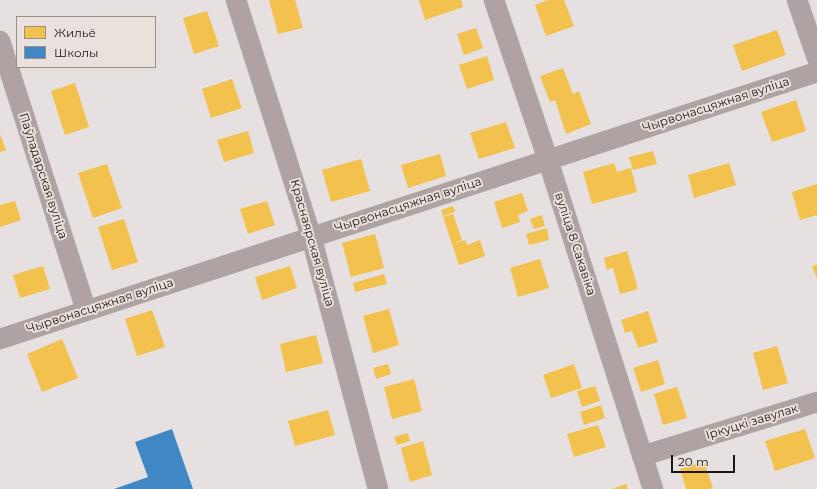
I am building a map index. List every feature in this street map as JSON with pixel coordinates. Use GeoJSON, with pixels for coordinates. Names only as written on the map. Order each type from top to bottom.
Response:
{"type":"FeatureCollection","features":[{"type":"Feature","properties":{"kind":"street","name":"Краснаярская вуліца"},"geometry":{"type":"LineString","coordinates":[[236,0],[312,236],[378,489]]}},
{"type":"Feature","properties":{"kind":"street","name":"вуліца 8 Сакавіка"},"geometry":{"type":"LineString","coordinates":[[494,0],[548,160],[653,489]]}},
{"type":"Feature","properties":{"kind":"street"},"geometry":{"type":"LineString","coordinates":[[797,0],[817,58]]}},
{"type":"Feature","properties":{"kind":"street","name":"Паўладарская вуліца"},"geometry":{"type":"LineString","coordinates":[[0,41],[86,310]]}},
{"type":"Feature","properties":{"kind":"street","name":"Чырвонасцяжная вуліца"},"geometry":{"type":"LineString","coordinates":[[0,339],[817,72]]}},
{"type":"Feature","properties":{"kind":"street","name":"Іркуцкі завулак"},"geometry":{"type":"LineString","coordinates":[[642,456],[817,402]]}},
{"type":"Feature","properties":{"kind":"building: Жильё"},"geometry":{"type":"Polygon","coordinates":[[[269,0],[295,0],[303,28],[278,34],[269,0]]]}},
{"type":"Feature","properties":{"kind":"building: Жильё"},"geometry":{"type":"Polygon","coordinates":[[[419,0],[461,0],[463,7],[425,20],[419,0]]]}},
{"type":"Feature","properties":{"kind":"building: Жильё"},"geometry":{"type":"Polygon","coordinates":[[[548,0],[564,0],[574,26],[546,36],[535,5],[548,0]]]}},
{"type":"Feature","properties":{"kind":"building: Жильё"},"geometry":{"type":"Polygon","coordinates":[[[207,11],[219,46],[194,54],[183,18],[207,11]]]}},
{"type":"Feature","properties":{"kind":"building: Жильё"},"geometry":{"type":"Polygon","coordinates":[[[476,28],[483,48],[464,55],[457,34],[476,28]]]}},
{"type":"Feature","properties":{"kind":"building: Жильё"},"geometry":{"type":"Polygon","coordinates":[[[777,30],[786,55],[742,71],[733,45],[777,30]]]}},
{"type":"Feature","properties":{"kind":"building: Жильё"},"geometry":{"type":"Polygon","coordinates":[[[487,56],[494,80],[467,89],[459,65],[487,56]]]}},
{"type":"Feature","properties":{"kind":"building: Жильё"},"geometry":{"type":"Polygon","coordinates":[[[563,68],[573,94],[579,91],[591,124],[566,134],[555,100],[550,102],[540,76],[563,68]]]}},
{"type":"Feature","properties":{"kind":"building: Жильё"},"geometry":{"type":"Polygon","coordinates":[[[232,79],[242,108],[211,118],[202,89],[232,79]]]}},
{"type":"Feature","properties":{"kind":"building: Жильё"},"geometry":{"type":"Polygon","coordinates":[[[75,83],[89,127],[65,135],[51,91],[75,83]]]}},
{"type":"Feature","properties":{"kind":"building: Жильё"},"geometry":{"type":"Polygon","coordinates":[[[796,100],[806,131],[772,142],[761,112],[796,100]]]}},
{"type":"Feature","properties":{"kind":"building: Жильё"},"geometry":{"type":"Polygon","coordinates":[[[506,122],[515,148],[479,159],[470,133],[506,122]]]}},
{"type":"Feature","properties":{"kind":"building: Жильё"},"geometry":{"type":"Polygon","coordinates":[[[248,131],[254,153],[224,162],[217,140],[248,131]]]}},
{"type":"Feature","properties":{"kind":"building: Жильё"},"geometry":{"type":"Polygon","coordinates":[[[0,134],[6,150],[0,152],[0,134]]]}},
{"type":"Feature","properties":{"kind":"building: Жильё"},"geometry":{"type":"Polygon","coordinates":[[[653,151],[657,164],[633,170],[629,157],[653,151]]]}},
{"type":"Feature","properties":{"kind":"building: Жильё"},"geometry":{"type":"Polygon","coordinates":[[[440,154],[446,176],[408,188],[401,165],[440,154]]]}},
{"type":"Feature","properties":{"kind":"building: Жильё"},"geometry":{"type":"Polygon","coordinates":[[[361,159],[370,191],[331,202],[322,170],[361,159]]]}},
{"type":"Feature","properties":{"kind":"building: Жильё"},"geometry":{"type":"Polygon","coordinates":[[[614,163],[617,172],[631,168],[637,192],[592,204],[583,172],[614,163]]]}},
{"type":"Feature","properties":{"kind":"building: Жильё"},"geometry":{"type":"Polygon","coordinates":[[[729,163],[736,185],[694,198],[688,175],[729,163]]]}},
{"type":"Feature","properties":{"kind":"building: Жильё"},"geometry":{"type":"Polygon","coordinates":[[[107,164],[122,208],[93,218],[78,173],[107,164]]]}},
{"type":"Feature","properties":{"kind":"building: Жильё"},"geometry":{"type":"Polygon","coordinates":[[[817,184],[817,215],[800,220],[792,192],[817,184]]]}},
{"type":"Feature","properties":{"kind":"building: Жильё"},"geometry":{"type":"Polygon","coordinates":[[[522,193],[528,211],[518,215],[520,222],[502,228],[494,202],[522,193]]]}},
{"type":"Feature","properties":{"kind":"building: Жильё"},"geometry":{"type":"Polygon","coordinates":[[[15,201],[21,220],[0,227],[0,205],[15,201]]]}},
{"type":"Feature","properties":{"kind":"building: Жильё"},"geometry":{"type":"Polygon","coordinates":[[[267,201],[275,225],[248,234],[240,209],[267,201]]]}},
{"type":"Feature","properties":{"kind":"building: Жильё"},"geometry":{"type":"Polygon","coordinates":[[[453,206],[455,212],[443,216],[441,210],[453,206]]]}},
{"type":"Feature","properties":{"kind":"building: Жильё"},"geometry":{"type":"Polygon","coordinates":[[[453,214],[462,240],[452,244],[443,217],[453,214]]]}},
{"type":"Feature","properties":{"kind":"building: Жильё"},"geometry":{"type":"Polygon","coordinates":[[[542,215],[545,226],[534,229],[530,219],[542,215]]]}},
{"type":"Feature","properties":{"kind":"building: Жильё"},"geometry":{"type":"Polygon","coordinates":[[[124,219],[138,262],[112,270],[98,227],[124,219]]]}},
{"type":"Feature","properties":{"kind":"building: Жильё"},"geometry":{"type":"Polygon","coordinates":[[[547,228],[549,240],[529,245],[526,234],[547,228]]]}},
{"type":"Feature","properties":{"kind":"building: Жильё"},"geometry":{"type":"Polygon","coordinates":[[[375,234],[384,268],[351,277],[342,243],[375,234]]]}},
{"type":"Feature","properties":{"kind":"building: Жильё"},"geometry":{"type":"Polygon","coordinates":[[[465,240],[467,245],[480,240],[485,256],[459,265],[452,244],[465,240]]]}},
{"type":"Feature","properties":{"kind":"building: Жильё"},"geometry":{"type":"Polygon","coordinates":[[[627,251],[638,289],[620,294],[613,268],[607,270],[604,258],[627,251]]]}},
{"type":"Feature","properties":{"kind":"building: Жильё"},"geometry":{"type":"Polygon","coordinates":[[[540,259],[549,288],[518,297],[510,268],[540,259]]]}},
{"type":"Feature","properties":{"kind":"building: Жильё"},"geometry":{"type":"Polygon","coordinates":[[[817,265],[817,279],[812,266],[817,265]]]}},
{"type":"Feature","properties":{"kind":"building: Жильё"},"geometry":{"type":"Polygon","coordinates":[[[43,266],[50,289],[20,298],[13,275],[43,266]]]}},
{"type":"Feature","properties":{"kind":"building: Жильё"},"geometry":{"type":"Polygon","coordinates":[[[290,266],[297,288],[262,300],[255,277],[290,266]]]}},
{"type":"Feature","properties":{"kind":"building: Жильё"},"geometry":{"type":"Polygon","coordinates":[[[384,274],[387,284],[355,292],[353,283],[384,274]]]}},
{"type":"Feature","properties":{"kind":"building: Жильё"},"geometry":{"type":"Polygon","coordinates":[[[389,309],[399,345],[373,353],[363,316],[389,309]]]}},
{"type":"Feature","properties":{"kind":"building: Жильё"},"geometry":{"type":"Polygon","coordinates":[[[152,310],[165,347],[137,356],[125,319],[152,310]]]}},
{"type":"Feature","properties":{"kind":"building: Жильё"},"geometry":{"type":"Polygon","coordinates":[[[648,311],[658,342],[638,348],[632,331],[625,333],[621,320],[648,311]]]}},
{"type":"Feature","properties":{"kind":"building: Жильё"},"geometry":{"type":"Polygon","coordinates":[[[316,335],[323,363],[286,372],[280,344],[316,335]]]}},
{"type":"Feature","properties":{"kind":"building: Жильё"},"geometry":{"type":"Polygon","coordinates":[[[62,339],[78,378],[42,392],[27,354],[62,339]]]}},
{"type":"Feature","properties":{"kind":"building: Жильё"},"geometry":{"type":"Polygon","coordinates":[[[777,346],[788,383],[763,390],[753,353],[777,346]]]}},
{"type":"Feature","properties":{"kind":"building: Жильё"},"geometry":{"type":"Polygon","coordinates":[[[658,360],[665,384],[641,392],[633,368],[658,360]]]}},
{"type":"Feature","properties":{"kind":"building: Жильё"},"geometry":{"type":"Polygon","coordinates":[[[388,364],[391,374],[376,379],[373,368],[388,364]]]}},
{"type":"Feature","properties":{"kind":"building: Жильё"},"geometry":{"type":"Polygon","coordinates":[[[574,364],[582,388],[551,398],[543,375],[574,364]]]}},
{"type":"Feature","properties":{"kind":"building: Жильё"},"geometry":{"type":"Polygon","coordinates":[[[414,379],[422,411],[392,419],[384,387],[414,379]]]}},
{"type":"Feature","properties":{"kind":"building: Жильё"},"geometry":{"type":"Polygon","coordinates":[[[595,386],[600,401],[582,407],[577,391],[595,386]]]}},
{"type":"Feature","properties":{"kind":"building: Жильё"},"geometry":{"type":"Polygon","coordinates":[[[677,387],[687,418],[663,425],[654,394],[677,387]]]}},
{"type":"Feature","properties":{"kind":"building: Жильё"},"geometry":{"type":"Polygon","coordinates":[[[601,405],[605,418],[584,425],[580,412],[601,405]]]}},
{"type":"Feature","properties":{"kind":"building: Жильё"},"geometry":{"type":"Polygon","coordinates":[[[328,410],[335,435],[295,446],[288,421],[328,410]]]}},
{"type":"Feature","properties":{"kind":"building: Жильё"},"geometry":{"type":"Polygon","coordinates":[[[598,425],[606,447],[574,457],[567,434],[598,425]]]}},
{"type":"Feature","properties":{"kind":"building: Жильё"},"geometry":{"type":"Polygon","coordinates":[[[805,429],[815,458],[775,471],[765,441],[805,429]]]}},
{"type":"Feature","properties":{"kind":"building: Жильё"},"geometry":{"type":"Polygon","coordinates":[[[408,433],[410,441],[397,445],[394,437],[408,433]]]}},
{"type":"Feature","properties":{"kind":"building: Жильё"},"geometry":{"type":"Polygon","coordinates":[[[423,441],[432,475],[410,482],[401,448],[423,441]]]}},
{"type":"Feature","properties":{"kind":"building: Жильё"},"geometry":{"type":"Polygon","coordinates":[[[704,461],[713,488],[686,489],[680,469],[704,461]]]}},
{"type":"Feature","properties":{"kind":"building: Жильё"},"geometry":{"type":"Polygon","coordinates":[[[626,484],[628,489],[612,489],[626,484]]]}},
{"type":"Feature","properties":{"kind":"building: Школы"},"geometry":{"type":"Polygon","coordinates":[[[172,429],[193,489],[114,489],[148,477],[135,442],[172,429]]]}}]}
